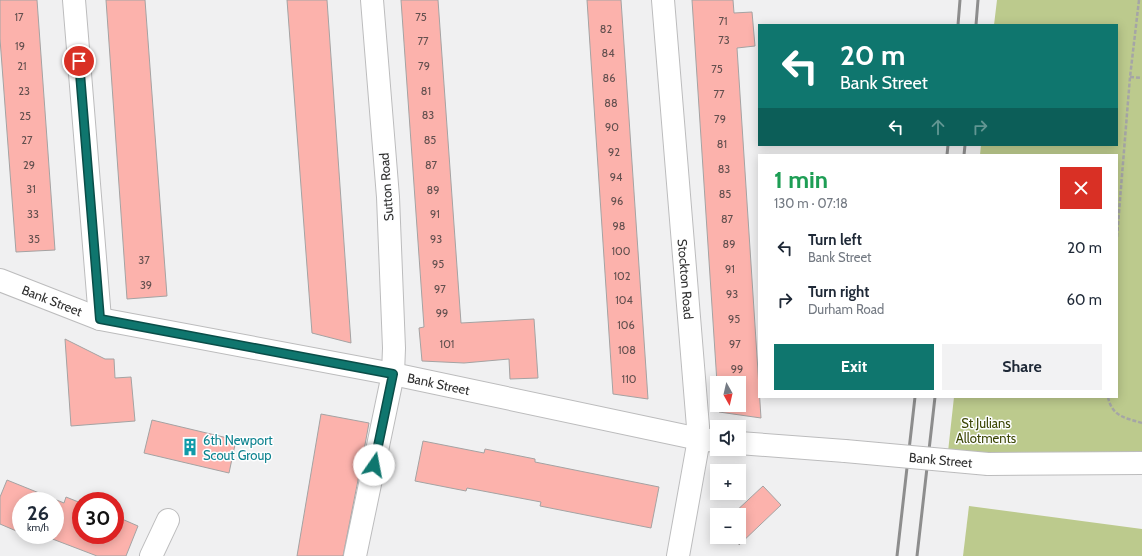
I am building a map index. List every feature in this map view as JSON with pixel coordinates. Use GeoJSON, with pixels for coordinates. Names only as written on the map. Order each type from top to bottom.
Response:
{"type":"FeatureCollection","features":[{"type":"Feature","properties":{"kind":"street"},"geometry":{"type":"LineString","coordinates":[[74,0],[100,319]]}},
{"type":"Feature","properties":{"kind":"street","name":"Sutton Road"},"geometry":{"type":"LineString","coordinates":[[355,556],[393,374],[394,348],[388,197],[372,0]]}},
{"type":"Feature","properties":{"kind":"street","name":"Stockton Road"},"geometry":{"type":"LineString","coordinates":[[663,0],[708,440],[678,556]]}},
{"type":"Feature","properties":{"kind":"street","name":"Bank Street"},"geometry":{"type":"LineString","coordinates":[[0,280],[100,319],[393,374],[708,440]]}},
{"type":"Feature","properties":{"kind":"street","name":"Bank Street"},"geometry":{"type":"LineString","coordinates":[[746,444],[988,464],[1142,463]]}},
{"type":"Feature","properties":{"kind":"street"},"geometry":{"type":"LineString","coordinates":[[151,556],[168,520]]}},
{"type":"Feature","properties":{"kind":"path"},"geometry":{"type":"LineString","coordinates":[[1118,225],[1130,77],[1139,0]]}},
{"type":"Feature","properties":{"kind":"path"},"geometry":{"type":"LineString","coordinates":[[1130,77],[1142,78]]}},
{"type":"Feature","properties":{"kind":"path"},"geometry":{"type":"LineString","coordinates":[[1108,398],[1110,405],[1120,416],[1142,423]]}},
{"type":"Feature","properties":{"kind":"green space","name":"St Julians Allotments"},"geometry":{"type":"Polygon","coordinates":[[[997,0],[1142,0],[1142,463],[947,461],[954,398],[1118,398],[1118,154],[980,154],[981,146],[1118,146],[1118,24],[994,24],[997,0]]]}},
{"type":"Feature","properties":{"kind":"green space"},"geometry":{"type":"Polygon","coordinates":[[[969,506],[1142,529],[1142,556],[963,556],[969,506]]]}},
{"type":"Feature","properties":{"kind":"building"},"geometry":{"type":"Polygon","coordinates":[[[0,0],[37,0],[55,250],[16,252],[0,39],[0,0]]]}},
{"type":"Feature","properties":{"kind":"building"},"geometry":{"type":"Polygon","coordinates":[[[106,0],[145,0],[167,296],[127,299],[106,0]]]}},
{"type":"Feature","properties":{"kind":"building"},"geometry":{"type":"Polygon","coordinates":[[[287,0],[327,0],[351,343],[312,333],[287,0]]]}},
{"type":"Feature","properties":{"kind":"building"},"geometry":{"type":"Polygon","coordinates":[[[401,0],[438,0],[461,323],[534,319],[538,378],[510,379],[509,359],[464,363],[422,361],[419,328],[424,327],[401,0]]]}},
{"type":"Feature","properties":{"kind":"building"},"geometry":{"type":"Polygon","coordinates":[[[587,0],[621,0],[648,399],[613,394],[587,0]]]}},
{"type":"Feature","properties":{"kind":"building"},"geometry":{"type":"Polygon","coordinates":[[[692,0],[733,0],[734,13],[752,12],[755,46],[737,48],[758,372],[758,398],[760,398],[761,418],[719,412],[746,412],[746,376],[717,376],[692,0]]]}},
{"type":"Feature","properties":{"kind":"building"},"geometry":{"type":"Polygon","coordinates":[[[65,339],[105,359],[114,359],[115,378],[131,377],[135,421],[71,426],[65,339]]]}},
{"type":"Feature","properties":{"kind":"building"},"geometry":{"type":"Polygon","coordinates":[[[321,414],[369,423],[343,556],[297,556],[321,414]]]}},
{"type":"Feature","properties":{"kind":"building","name":"6th Newport Scout Group"},"geometry":{"type":"Polygon","coordinates":[[[152,420],[236,440],[229,473],[144,453],[152,420]]]}},
{"type":"Feature","properties":{"kind":"building"},"geometry":{"type":"Polygon","coordinates":[[[423,441],[484,453],[485,449],[535,459],[535,462],[659,487],[651,528],[540,506],[541,502],[467,488],[466,491],[415,481],[423,441]]]}},
{"type":"Feature","properties":{"kind":"building"},"geometry":{"type":"Polygon","coordinates":[[[7,480],[37,492],[12,492],[12,529],[0,524],[0,497],[7,480]]]}},
{"type":"Feature","properties":{"kind":"building"},"geometry":{"type":"Polygon","coordinates":[[[763,486],[781,505],[746,538],[746,508],[739,508],[763,486]]]}},
{"type":"Feature","properties":{"kind":"building"},"geometry":{"type":"Polygon","coordinates":[[[66,497],[72,499],[72,544],[124,544],[124,520],[138,526],[126,556],[97,556],[64,543],[64,503],[66,497]]]}},
{"type":"Feature","properties":{"kind":"railway"},"geometry":{"type":"LineString","coordinates":[[958,24],[960,0]]}},
{"type":"Feature","properties":{"kind":"railway"},"geometry":{"type":"LineString","coordinates":[[976,24],[978,0]]}},
{"type":"Feature","properties":{"kind":"railway"},"geometry":{"type":"LineString","coordinates":[[947,154],[948,146]]}},
{"type":"Feature","properties":{"kind":"railway"},"geometry":{"type":"LineString","coordinates":[[964,154],[965,146]]}},
{"type":"Feature","properties":{"kind":"railway"},"geometry":{"type":"LineString","coordinates":[[897,556],[915,398]]}},
{"type":"Feature","properties":{"kind":"railway"},"geometry":{"type":"LineString","coordinates":[[917,556],[935,398]]}},
{"type":"Feature","properties":{"kind":"place","name":"6th Newport Scout Group"},"geometry":{"type":"Point","coordinates":[190,447]}},
{"type":"Feature","properties":{"kind":"route"},"geometry":{"type":"LineString","coordinates":[[79,61],[100,319],[393,374],[374,465]]}}]}
